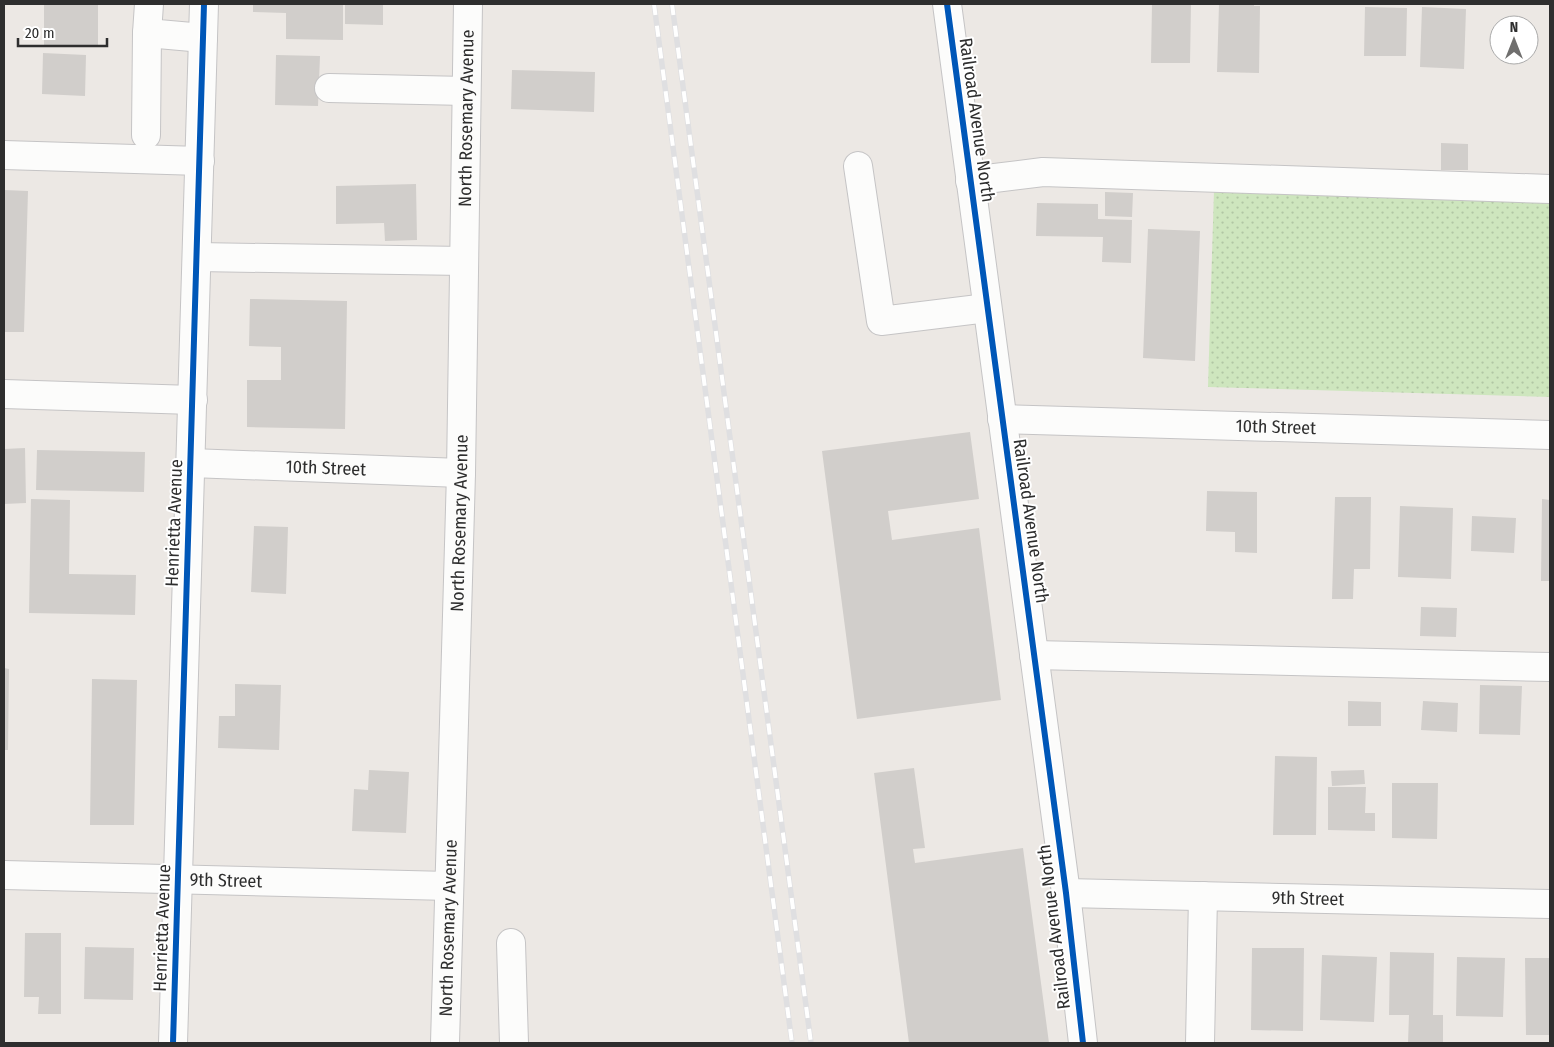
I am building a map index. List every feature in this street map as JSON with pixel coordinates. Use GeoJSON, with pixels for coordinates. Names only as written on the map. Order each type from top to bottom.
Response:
{"type":"FeatureCollection","features":[{"type":"Feature","properties":{"kind":"street"},"geometry":{"type":"LineString","coordinates":[[146,134],[149,4]]}},
{"type":"Feature","properties":{"kind":"street","name":"Henrietta Avenue"},"geometry":{"type":"LineString","coordinates":[[173,1043],[204,4]]}},
{"type":"Feature","properties":{"kind":"street","name":"North Rosemary Avenue"},"geometry":{"type":"LineString","coordinates":[[445,1043],[461,473],[468,4]]}},
{"type":"Feature","properties":{"kind":"street","name":"Railroad Avenue North"},"geometry":{"type":"LineString","coordinates":[[946,4],[1066,893],[1083,1043]]}},
{"type":"Feature","properties":{"kind":"street"},"geometry":{"type":"LineString","coordinates":[[147,33],[203,38]]}},
{"type":"Feature","properties":{"kind":"street"},"geometry":{"type":"LineString","coordinates":[[329,88],[466,91]]}},
{"type":"Feature","properties":{"kind":"street"},"geometry":{"type":"LineString","coordinates":[[4,155],[200,161]]}},
{"type":"Feature","properties":{"kind":"street"},"geometry":{"type":"LineString","coordinates":[[858,166],[881,321],[987,308]]}},
{"type":"Feature","properties":{"kind":"street"},"geometry":{"type":"LineString","coordinates":[[970,181],[1043,172],[1550,190]]}},
{"type":"Feature","properties":{"kind":"street"},"geometry":{"type":"LineString","coordinates":[[197,257],[464,261]]}},
{"type":"Feature","properties":{"kind":"street"},"geometry":{"type":"LineString","coordinates":[[4,394],[193,400]]}},
{"type":"Feature","properties":{"kind":"street","name":"10th Street"},"geometry":{"type":"LineString","coordinates":[[1002,419],[1550,435]]}},
{"type":"Feature","properties":{"kind":"street","name":"10th Street"},"geometry":{"type":"LineString","coordinates":[[191,463],[461,473]]}},
{"type":"Feature","properties":{"kind":"street"},"geometry":{"type":"LineString","coordinates":[[1034,655],[1550,667]]}},
{"type":"Feature","properties":{"kind":"street","name":"9th Street"},"geometry":{"type":"LineString","coordinates":[[4,875],[449,886]]}},
{"type":"Feature","properties":{"kind":"street","name":"9th Street"},"geometry":{"type":"LineString","coordinates":[[1066,893],[1550,904]]}},
{"type":"Feature","properties":{"kind":"street"},"geometry":{"type":"LineString","coordinates":[[1200,1043],[1203,896]]}},
{"type":"Feature","properties":{"kind":"street"},"geometry":{"type":"LineString","coordinates":[[512,943],[514,1043]]}},
{"type":"Feature","properties":{"kind":"green space"},"geometry":{"type":"Polygon","coordinates":[[[1214,190],[1550,200],[1550,397],[1208,387],[1214,190]]]}},
{"type":"Feature","properties":{"kind":"building"},"geometry":{"type":"Polygon","coordinates":[[[44,4],[98,4],[98,47],[44,47],[44,4]]]}},
{"type":"Feature","properties":{"kind":"building"},"geometry":{"type":"Polygon","coordinates":[[[253,4],[343,4],[343,40],[286,39],[286,13],[253,12],[253,4]]]}},
{"type":"Feature","properties":{"kind":"building"},"geometry":{"type":"Polygon","coordinates":[[[345,4],[383,4],[383,25],[345,24],[345,4]]]}},
{"type":"Feature","properties":{"kind":"building"},"geometry":{"type":"Polygon","coordinates":[[[1152,4],[1191,4],[1190,63],[1151,63],[1152,4]]]}},
{"type":"Feature","properties":{"kind":"building"},"geometry":{"type":"Polygon","coordinates":[[[1219,4],[1254,4],[1254,6],[1260,6],[1259,73],[1217,72],[1219,4]]]}},
{"type":"Feature","properties":{"kind":"building"},"geometry":{"type":"Polygon","coordinates":[[[1365,7],[1407,8],[1406,56],[1364,56],[1365,7]]]}},
{"type":"Feature","properties":{"kind":"building"},"geometry":{"type":"Polygon","coordinates":[[[1422,7],[1466,9],[1464,69],[1420,67],[1422,7]]]}},
{"type":"Feature","properties":{"kind":"building"},"geometry":{"type":"Polygon","coordinates":[[[43,53],[86,55],[85,96],[42,94],[43,53]]]}},
{"type":"Feature","properties":{"kind":"building"},"geometry":{"type":"Polygon","coordinates":[[[276,55],[320,56],[318,106],[275,105],[276,55]]]}},
{"type":"Feature","properties":{"kind":"building"},"geometry":{"type":"Polygon","coordinates":[[[512,70],[595,72],[594,112],[511,109],[512,70]]]}},
{"type":"Feature","properties":{"kind":"building"},"geometry":{"type":"Polygon","coordinates":[[[1441,143],[1468,144],[1468,170],[1441,170],[1441,143]]]}},
{"type":"Feature","properties":{"kind":"building"},"geometry":{"type":"Polygon","coordinates":[[[416,184],[417,240],[385,241],[384,223],[336,224],[336,186],[416,184]]]}},
{"type":"Feature","properties":{"kind":"building"},"geometry":{"type":"Polygon","coordinates":[[[4,190],[28,191],[24,332],[4,332],[4,190]]]}},
{"type":"Feature","properties":{"kind":"building"},"geometry":{"type":"Polygon","coordinates":[[[1105,192],[1133,193],[1132,217],[1105,216],[1105,192]]]}},
{"type":"Feature","properties":{"kind":"building"},"geometry":{"type":"Polygon","coordinates":[[[1037,203],[1098,204],[1098,219],[1132,220],[1131,263],[1102,262],[1103,237],[1036,236],[1037,203]]]}},
{"type":"Feature","properties":{"kind":"building"},"geometry":{"type":"Polygon","coordinates":[[[1148,229],[1200,231],[1195,361],[1143,358],[1148,229]]]}},
{"type":"Feature","properties":{"kind":"building"},"geometry":{"type":"Polygon","coordinates":[[[250,299],[347,301],[345,429],[247,427],[247,380],[281,380],[281,347],[249,346],[250,299]]]}},
{"type":"Feature","properties":{"kind":"building"},"geometry":{"type":"Polygon","coordinates":[[[970,432],[979,499],[888,511],[892,540],[979,528],[1001,700],[857,719],[822,451],[970,432]]]}},
{"type":"Feature","properties":{"kind":"building"},"geometry":{"type":"Polygon","coordinates":[[[25,448],[26,503],[4,504],[4,449],[25,448]]]}},
{"type":"Feature","properties":{"kind":"building"},"geometry":{"type":"Polygon","coordinates":[[[37,450],[145,452],[144,492],[36,490],[37,450]]]}},
{"type":"Feature","properties":{"kind":"building"},"geometry":{"type":"Polygon","coordinates":[[[1207,491],[1257,492],[1257,553],[1235,552],[1235,532],[1206,531],[1207,491]]]}},
{"type":"Feature","properties":{"kind":"building"},"geometry":{"type":"Polygon","coordinates":[[[1335,497],[1371,497],[1370,569],[1354,569],[1353,599],[1332,599],[1335,497]]]}},
{"type":"Feature","properties":{"kind":"building"},"geometry":{"type":"Polygon","coordinates":[[[31,499],[70,500],[69,574],[136,575],[135,615],[29,613],[31,499]]]}},
{"type":"Feature","properties":{"kind":"building"},"geometry":{"type":"Polygon","coordinates":[[[1542,499],[1550,500],[1550,581],[1541,581],[1542,499]]]}},
{"type":"Feature","properties":{"kind":"building"},"geometry":{"type":"Polygon","coordinates":[[[1400,506],[1453,508],[1451,579],[1398,577],[1400,506]]]}},
{"type":"Feature","properties":{"kind":"building"},"geometry":{"type":"Polygon","coordinates":[[[1472,516],[1516,518],[1514,553],[1471,551],[1472,516]]]}},
{"type":"Feature","properties":{"kind":"building"},"geometry":{"type":"Polygon","coordinates":[[[254,526],[288,527],[286,594],[251,592],[254,526]]]}},
{"type":"Feature","properties":{"kind":"building"},"geometry":{"type":"Polygon","coordinates":[[[1421,607],[1457,608],[1456,637],[1420,636],[1421,607]]]}},
{"type":"Feature","properties":{"kind":"building"},"geometry":{"type":"Polygon","coordinates":[[[4,668],[9,669],[8,750],[4,750],[4,668]]]}},
{"type":"Feature","properties":{"kind":"building"},"geometry":{"type":"Polygon","coordinates":[[[92,679],[137,680],[134,825],[90,825],[92,679]]]}},
{"type":"Feature","properties":{"kind":"building"},"geometry":{"type":"Polygon","coordinates":[[[235,684],[281,685],[279,750],[218,748],[219,716],[235,716],[235,684]]]}},
{"type":"Feature","properties":{"kind":"building"},"geometry":{"type":"Polygon","coordinates":[[[1480,685],[1522,686],[1520,735],[1479,734],[1480,685]]]}},
{"type":"Feature","properties":{"kind":"building"},"geometry":{"type":"Polygon","coordinates":[[[1348,701],[1381,702],[1381,726],[1348,726],[1348,701]]]}},
{"type":"Feature","properties":{"kind":"building"},"geometry":{"type":"Polygon","coordinates":[[[1423,701],[1458,703],[1457,732],[1421,730],[1423,701]]]}},
{"type":"Feature","properties":{"kind":"building"},"geometry":{"type":"Polygon","coordinates":[[[1275,756],[1317,757],[1316,835],[1273,835],[1275,756]]]}},
{"type":"Feature","properties":{"kind":"building"},"geometry":{"type":"Polygon","coordinates":[[[914,768],[925,848],[913,849],[915,863],[1023,848],[1049,1043],[909,1043],[874,773],[914,768]]]}},
{"type":"Feature","properties":{"kind":"building"},"geometry":{"type":"Polygon","coordinates":[[[369,770],[409,772],[406,833],[352,831],[354,789],[368,790],[369,770]]]}},
{"type":"Feature","properties":{"kind":"building"},"geometry":{"type":"Polygon","coordinates":[[[1364,770],[1365,784],[1332,786],[1331,771],[1364,770]]]}},
{"type":"Feature","properties":{"kind":"building"},"geometry":{"type":"Polygon","coordinates":[[[1392,783],[1438,783],[1437,839],[1392,838],[1392,783]]]}},
{"type":"Feature","properties":{"kind":"building"},"geometry":{"type":"Polygon","coordinates":[[[1328,787],[1366,787],[1365,813],[1375,813],[1375,831],[1328,830],[1328,787]]]}},
{"type":"Feature","properties":{"kind":"building"},"geometry":{"type":"Polygon","coordinates":[[[25,933],[61,933],[61,1014],[38,1014],[39,997],[24,997],[25,933]]]}},
{"type":"Feature","properties":{"kind":"building"},"geometry":{"type":"Polygon","coordinates":[[[85,947],[134,948],[133,1000],[84,999],[85,947]]]}},
{"type":"Feature","properties":{"kind":"building"},"geometry":{"type":"Polygon","coordinates":[[[1252,948],[1304,948],[1303,1031],[1251,1030],[1252,948]]]}},
{"type":"Feature","properties":{"kind":"building"},"geometry":{"type":"Polygon","coordinates":[[[1390,952],[1434,953],[1433,1015],[1443,1015],[1443,1043],[1408,1043],[1409,1015],[1389,1015],[1390,952]]]}},
{"type":"Feature","properties":{"kind":"building"},"geometry":{"type":"Polygon","coordinates":[[[1322,955],[1377,957],[1374,1022],[1320,1020],[1322,955]]]}},
{"type":"Feature","properties":{"kind":"building"},"geometry":{"type":"Polygon","coordinates":[[[1457,957],[1505,958],[1503,1017],[1456,1016],[1457,957]]]}},
{"type":"Feature","properties":{"kind":"building"},"geometry":{"type":"Polygon","coordinates":[[[1525,958],[1550,958],[1550,1035],[1526,1035],[1525,958]]]}},
{"type":"Feature","properties":{"kind":"railway"},"geometry":{"type":"LineString","coordinates":[[654,4],[792,1043]]}},
{"type":"Feature","properties":{"kind":"railway"},"geometry":{"type":"LineString","coordinates":[[672,4],[811,1043]]}},
{"type":"Feature","properties":{"kind":"cycle path"},"geometry":{"type":"LineString","coordinates":[[173,1043],[204,4]]}},
{"type":"Feature","properties":{"kind":"cycle path"},"geometry":{"type":"LineString","coordinates":[[947,4],[1066,893],[1083,1043]]}}]}
